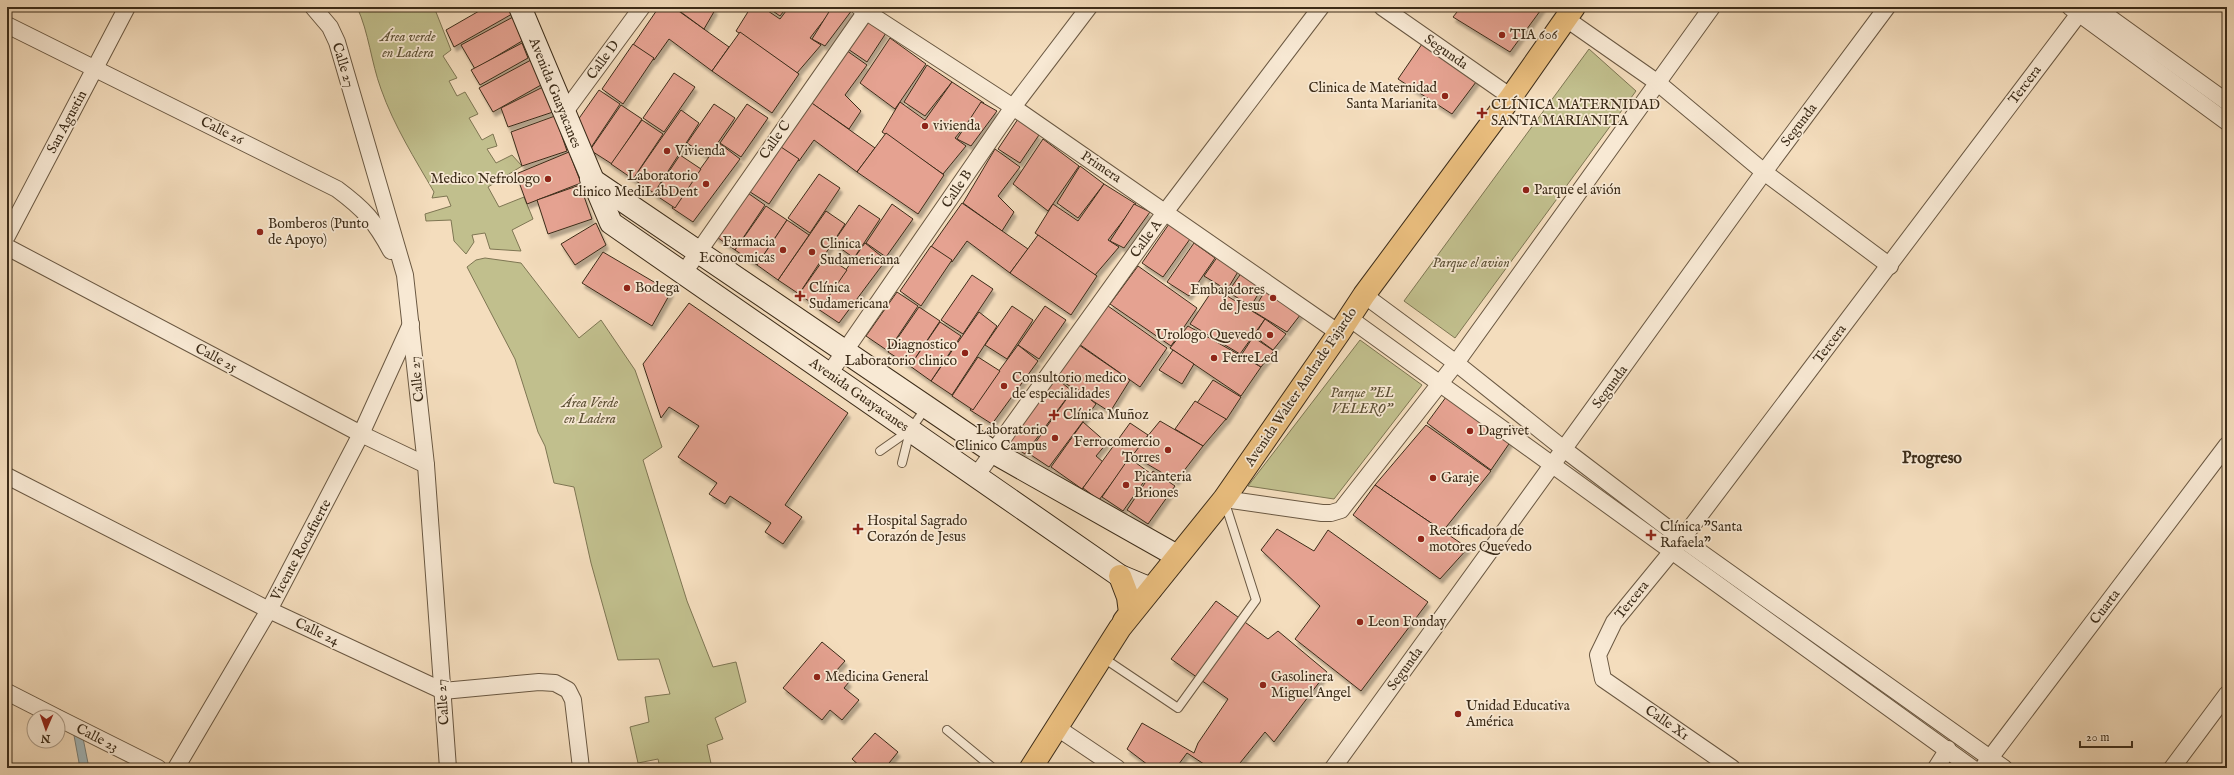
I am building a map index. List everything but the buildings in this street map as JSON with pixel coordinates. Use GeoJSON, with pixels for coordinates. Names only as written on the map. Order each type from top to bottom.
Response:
{"type":"FeatureCollection","features":[{"type":"Feature","properties":{"kind":"main road","name":"Avenida Walter Andrade Fajardo"},"geometry":{"type":"LineString","coordinates":[[1031,768],[1120,628],[1224,499],[1364,295],[1511,97],[1570,13]]}},
{"type":"Feature","properties":{"kind":"main road"},"geometry":{"type":"LineString","coordinates":[[1120,576],[1128,597],[1130,613],[1120,628]]}},
{"type":"Feature","properties":{"kind":"street","name":"San Agustin"},"geometry":{"type":"LineString","coordinates":[[7,236],[128,7]]}},
{"type":"Feature","properties":{"kind":"street","name":"Calle 27"},"geometry":{"type":"LineString","coordinates":[[313,7],[326,22],[337,42],[405,275],[426,465],[448,768]]}},
{"type":"Feature","properties":{"kind":"street","name":"Avenida Guayacanes"},"geometry":{"type":"LineString","coordinates":[[520,7],[591,180],[611,223],[1120,576],[1151,588]]}},
{"type":"Feature","properties":{"kind":"street","name":"Calle D"},"geometry":{"type":"LineString","coordinates":[[564,113],[642,7]]}},
{"type":"Feature","properties":{"kind":"street","name":"Calle B"},"geometry":{"type":"LineString","coordinates":[[829,374],[846,352],[1013,107],[1089,7]]}},
{"type":"Feature","properties":{"kind":"street","name":"Calle A"},"geometry":{"type":"LineString","coordinates":[[976,476],[1166,211],[1321,7]]}},
{"type":"Feature","properties":{"kind":"street","name":"Segunda"},"geometry":{"type":"LineString","coordinates":[[1382,7],[1511,97]]}},
{"type":"Feature","properties":{"kind":"street"},"geometry":{"type":"LineString","coordinates":[[1224,499],[1322,513],[1331,513],[1341,510],[1456,363],[1712,7]]}},
{"type":"Feature","properties":{"kind":"street","name":"Segunda"},"geometry":{"type":"LineString","coordinates":[[1333,768],[1565,450],[1764,172],[1887,7]]}},
{"type":"Feature","properties":{"kind":"street"},"geometry":{"type":"LineString","coordinates":[[2095,7],[2227,102]]}},
{"type":"Feature","properties":{"kind":"street","name":"Primera"},"geometry":{"type":"LineString","coordinates":[[864,8],[1166,211],[1344,326],[1441,383],[1554,464],[1677,545]]}},
{"type":"Feature","properties":{"kind":"street","name":"Calle C"},"geometry":{"type":"LineString","coordinates":[[683,274],[864,8]]}},
{"type":"Feature","properties":{"kind":"street","name":"Tercera"},"geometry":{"type":"LineString","coordinates":[[1603,679],[1598,655],[1614,622],[1677,545],[1890,266],[2078,9],[2227,122]]}},
{"type":"Feature","properties":{"kind":"street"},"geometry":{"type":"LineString","coordinates":[[1570,13],[1658,83],[1764,172],[1890,266]]}},
{"type":"Feature","properties":{"kind":"street","name":"Calle 26"},"geometry":{"type":"LineString","coordinates":[[7,25],[337,189],[362,207],[381,233],[405,275]]}},
{"type":"Feature","properties":{"kind":"street","name":"Avenida Guayacanes"},"geometry":{"type":"LineString","coordinates":[[591,180],[993,452],[1177,556]]}},
{"type":"Feature","properties":{"kind":"street","name":"Calle 25"},"geometry":{"type":"LineString","coordinates":[[7,247],[361,434],[426,465]]}},
{"type":"Feature","properties":{"kind":"street"},"geometry":{"type":"LineString","coordinates":[[1364,295],[1456,363],[1565,450],[1677,545],[1972,768]]}},
{"type":"Feature","properties":{"kind":"street","name":"Vicente Rocafuerte"},"geometry":{"type":"LineString","coordinates":[[176,768],[269,610],[361,434],[411,324]]}},
{"type":"Feature","properties":{"kind":"street","name":"Cuarta"},"geometry":{"type":"LineString","coordinates":[[1987,763],[2227,445]]}},
{"type":"Feature","properties":{"kind":"street","name":"Calle 24"},"geometry":{"type":"LineString","coordinates":[[7,476],[269,610],[442,691]]}},
{"type":"Feature","properties":{"kind":"street"},"geometry":{"type":"LineString","coordinates":[[1677,545],[1987,763],[2004,768]]}},
{"type":"Feature","properties":{"kind":"street","name":"Calle X1"},"geometry":{"type":"LineString","coordinates":[[1603,679],[1732,768]]}},
{"type":"Feature","properties":{"kind":"street"},"geometry":{"type":"LineString","coordinates":[[442,691],[539,682],[555,683],[568,690],[574,700],[581,768]]}},
{"type":"Feature","properties":{"kind":"street","name":"Calle 23"},"geometry":{"type":"LineString","coordinates":[[7,692],[41,709]]}},
{"type":"Feature","properties":{"kind":"street"},"geometry":{"type":"LineString","coordinates":[[2172,768],[2227,694]]}},
{"type":"Feature","properties":{"kind":"street","name":"Calle 23"},"geometry":{"type":"LineString","coordinates":[[66,722],[158,768]]}},
{"type":"Feature","properties":{"kind":"street"},"geometry":{"type":"LineString","coordinates":[[1056,727],[1117,768]]}},
{"type":"Feature","properties":{"kind":"street"},"geometry":{"type":"LineString","coordinates":[[1936,768],[1948,749]]}},
{"type":"Feature","properties":{"kind":"lane"},"geometry":{"type":"LineString","coordinates":[[880,451],[910,430],[927,408]]}},
{"type":"Feature","properties":{"kind":"lane"},"geometry":{"type":"LineString","coordinates":[[902,463],[910,430]]}},
{"type":"Feature","properties":{"kind":"lane"},"geometry":{"type":"LineString","coordinates":[[1102,656],[1178,708],[1256,600],[1224,499]]}},
{"type":"Feature","properties":{"kind":"lane"},"geometry":{"type":"LineString","coordinates":[[946,730],[993,768]]}},
{"type":"Feature","properties":{"kind":"green space","name":"Área verde en Ladera"},"geometry":{"type":"Polygon","coordinates":[[[357,7],[434,7],[451,50],[443,56],[457,78],[449,81],[457,96],[465,92],[478,114],[469,118],[482,140],[493,134],[497,146],[487,149],[496,163],[512,155],[522,166],[488,187],[499,207],[524,197],[533,219],[512,230],[521,251],[490,249],[485,233],[472,235],[474,242],[466,254],[454,241],[451,220],[426,221],[425,214],[451,206],[447,196],[432,198],[434,192],[392,116],[378,79],[357,7]]]}},
{"type":"Feature","properties":{"kind":"green space","name":"Parque el avion"},"geometry":{"type":"Polygon","coordinates":[[[1589,49],[1636,91],[1455,338],[1404,301],[1589,49]]]}},
{"type":"Feature","properties":{"kind":"green space","name":"Área Verde en Ladera"},"geometry":{"type":"Polygon","coordinates":[[[485,258],[521,263],[579,338],[601,320],[635,370],[662,447],[643,460],[687,601],[713,667],[736,662],[746,702],[715,718],[723,739],[707,745],[712,768],[660,768],[658,759],[638,763],[630,727],[649,722],[645,697],[670,694],[659,659],[618,660],[591,563],[574,487],[554,483],[545,446],[538,432],[515,359],[467,267],[476,260],[485,258]]]}},
{"type":"Feature","properties":{"kind":"green space","name":"Parque \"EL VELERO\""},"geometry":{"type":"Polygon","coordinates":[[[1360,340],[1422,385],[1334,499],[1248,486],[1360,340]]]}},
{"type":"Feature","properties":{"kind":"water"},"geometry":{"type":"Polygon","coordinates":[[[80,723],[89,768],[80,768],[73,730],[80,723]]]}},
{"type":"Feature","properties":{"kind":"place","name":"TIA 606"},"geometry":{"type":"Point","coordinates":[1502,35]}},
{"type":"Feature","properties":{"kind":"place","name":"Clinica de Maternidad Santa Marianita"},"geometry":{"type":"Point","coordinates":[1445,96]}},
{"type":"Feature","properties":{"kind":"place","name":"CLÍNICA MATERNIDAD SANTA MARIANITA"},"geometry":{"type":"Point","coordinates":[1482,113]}},
{"type":"Feature","properties":{"kind":"place","name":"vivienda"},"geometry":{"type":"Point","coordinates":[925,126]}},
{"type":"Feature","properties":{"kind":"place","name":"Vivienda"},"geometry":{"type":"Point","coordinates":[667,151]}},
{"type":"Feature","properties":{"kind":"place","name":"Medico Nefrologo"},"geometry":{"type":"Point","coordinates":[548,179]}},
{"type":"Feature","properties":{"kind":"place","name":"Laboratorio clinico MediLabDent"},"geometry":{"type":"Point","coordinates":[706,184]}},
{"type":"Feature","properties":{"kind":"place","name":"Parque el avión"},"geometry":{"type":"Point","coordinates":[1526,190]}},
{"type":"Feature","properties":{"kind":"place","name":"Bomberos (Punto de Apoyo)"},"geometry":{"type":"Point","coordinates":[260,232]}},
{"type":"Feature","properties":{"kind":"place","name":"Farmacia Econocmicas"},"geometry":{"type":"Point","coordinates":[783,250]}},
{"type":"Feature","properties":{"kind":"place","name":"Clinica Sudamericana"},"geometry":{"type":"Point","coordinates":[812,252]}},
{"type":"Feature","properties":{"kind":"place","name":"Bodega"},"geometry":{"type":"Point","coordinates":[627,288]}},
{"type":"Feature","properties":{"kind":"place","name":"Clínica Sudamericana"},"geometry":{"type":"Point","coordinates":[800,296]}},
{"type":"Feature","properties":{"kind":"place","name":"Embajadores de Jesus"},"geometry":{"type":"Point","coordinates":[1273,298]}},
{"type":"Feature","properties":{"kind":"place","name":"Urologo Quevedo"},"geometry":{"type":"Point","coordinates":[1270,335]}},
{"type":"Feature","properties":{"kind":"place","name":"Diagnostico Laboratorio clinico"},"geometry":{"type":"Point","coordinates":[965,353]}},
{"type":"Feature","properties":{"kind":"place","name":"FerreLed"},"geometry":{"type":"Point","coordinates":[1214,358]}},
{"type":"Feature","properties":{"kind":"place","name":"Consultorio medico de especialidades"},"geometry":{"type":"Point","coordinates":[1004,386]}},
{"type":"Feature","properties":{"kind":"place","name":"Clínica Muñoz"},"geometry":{"type":"Point","coordinates":[1054,415]}},
{"type":"Feature","properties":{"kind":"place","name":"Dagrivet"},"geometry":{"type":"Point","coordinates":[1470,431]}},
{"type":"Feature","properties":{"kind":"place","name":"Laboratorio Clinico Campus"},"geometry":{"type":"Point","coordinates":[1055,438]}},
{"type":"Feature","properties":{"kind":"place","name":"Ferrocomercio Torres"},"geometry":{"type":"Point","coordinates":[1168,450]}},
{"type":"Feature","properties":{"kind":"place","name":"Garaje"},"geometry":{"type":"Point","coordinates":[1433,478]}},
{"type":"Feature","properties":{"kind":"place","name":"Picanteria Briones"},"geometry":{"type":"Point","coordinates":[1126,485]}},
{"type":"Feature","properties":{"kind":"place","name":"Hospital Sagrado Corazón de Jesus"},"geometry":{"type":"Point","coordinates":[858,529]}},
{"type":"Feature","properties":{"kind":"place","name":"Clínica \"Santa Rafaela\""},"geometry":{"type":"Point","coordinates":[1651,535]}},
{"type":"Feature","properties":{"kind":"place","name":"Rectificadora de motores Quevedo"},"geometry":{"type":"Point","coordinates":[1421,539]}},
{"type":"Feature","properties":{"kind":"place","name":"Leon Fonday"},"geometry":{"type":"Point","coordinates":[1360,622]}},
{"type":"Feature","properties":{"kind":"place","name":"Medicina General"},"geometry":{"type":"Point","coordinates":[817,677]}},
{"type":"Feature","properties":{"kind":"place","name":"Gasolinera Miguel Angel"},"geometry":{"type":"Point","coordinates":[1263,685]}},
{"type":"Feature","properties":{"kind":"place","name":"Unidad Educativa América"},"geometry":{"type":"Point","coordinates":[1458,714]}},
{"type":"Feature","properties":{"kind":"district","name":"Progreso"},"geometry":{"type":"Point","coordinates":[1932,459]}}]}
